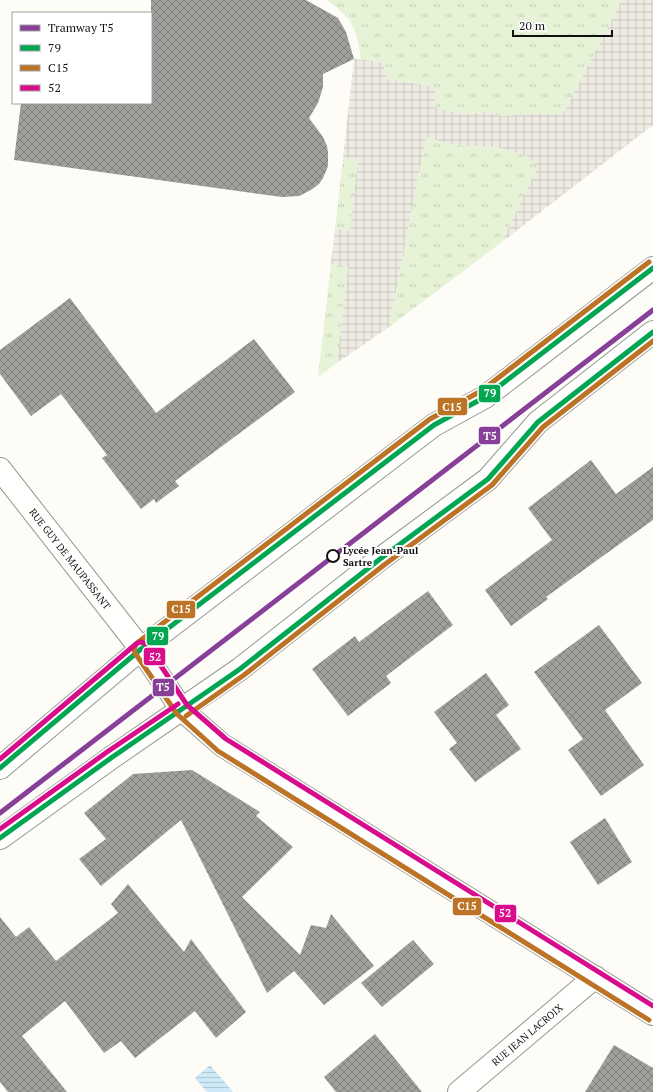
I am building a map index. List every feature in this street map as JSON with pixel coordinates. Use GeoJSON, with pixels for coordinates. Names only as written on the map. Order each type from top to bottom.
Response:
{"type":"FeatureCollection","features":[{"type":"Feature","properties":{"kind":"street"},"geometry":{"type":"LineString","coordinates":[[0,768],[141,649],[434,424],[485,397],[653,268]]}},
{"type":"Feature","properties":{"kind":"street"},"geometry":{"type":"LineString","coordinates":[[0,838],[111,758],[240,669],[380,559],[488,479],[538,422],[653,332]]}},
{"type":"Feature","properties":{"kind":"street","name":"RUE GUY DE MAUPASSANT"},"geometry":{"type":"LineString","coordinates":[[0,469],[141,649],[182,710],[222,745],[653,1014]]}},
{"type":"Feature","properties":{"kind":"street","name":"RUE JEAN LACROIX"},"geometry":{"type":"LineString","coordinates":[[459,1092],[595,977]]}},
{"type":"Feature","properties":{"kind":"green space"},"geometry":{"type":"Polygon","coordinates":[[[327,0],[622,0],[563,114],[539,113],[502,116],[486,112],[463,114],[435,108],[435,87],[387,79],[383,62],[361,60],[357,38],[350,21],[338,8],[327,0]]]}},
{"type":"Feature","properties":{"kind":"green space"},"geometry":{"type":"Polygon","coordinates":[[[426,137],[446,143],[466,146],[497,147],[527,156],[538,166],[502,242],[389,327],[426,137]]]}},
{"type":"Feature","properties":{"kind":"green space"},"geometry":{"type":"Polygon","coordinates":[[[343,158],[358,159],[350,231],[335,229],[343,158]]]}},
{"type":"Feature","properties":{"kind":"green space"},"geometry":{"type":"Polygon","coordinates":[[[331,264],[348,266],[337,363],[318,377],[331,264]]]}},
{"type":"Feature","properties":{"kind":"shaded area"},"geometry":{"type":"Polygon","coordinates":[[[622,0],[653,0],[653,125],[502,242],[538,166],[527,156],[497,147],[466,146],[446,143],[426,137],[389,327],[337,363],[348,267],[331,264],[335,229],[350,231],[358,159],[343,158],[354,59],[383,62],[387,79],[435,87],[435,108],[463,114],[486,112],[502,116],[539,113],[563,114],[622,0]]]}},
{"type":"Feature","properties":{"kind":"water"},"geometry":{"type":"Polygon","coordinates":[[[210,1065],[233,1092],[207,1092],[195,1078],[210,1065]]]}},
{"type":"Feature","properties":{"kind":"building"},"geometry":{"type":"Polygon","coordinates":[[[151,0],[306,0],[338,18],[346,32],[354,59],[323,74],[323,87],[318,103],[309,118],[323,137],[327,146],[328,166],[319,184],[299,196],[282,197],[14,160],[21,104],[152,104],[151,0]]]}},
{"type":"Feature","properties":{"kind":"building"},"geometry":{"type":"Polygon","coordinates":[[[70,298],[156,413],[254,339],[295,392],[175,481],[179,486],[156,503],[154,499],[141,509],[102,458],[107,455],[61,394],[31,416],[0,374],[0,350],[70,298]]]}},
{"type":"Feature","properties":{"kind":"building"},"geometry":{"type":"Polygon","coordinates":[[[591,460],[616,494],[653,467],[653,520],[546,597],[548,599],[511,626],[485,590],[552,540],[528,508],[591,460]]]}},
{"type":"Feature","properties":{"kind":"building"},"geometry":{"type":"Polygon","coordinates":[[[428,591],[453,625],[386,676],[391,683],[348,716],[312,669],[355,636],[359,642],[428,591]]]}},
{"type":"Feature","properties":{"kind":"building"},"geometry":{"type":"Polygon","coordinates":[[[599,625],[642,683],[605,710],[644,765],[601,796],[568,750],[583,739],[534,672],[599,625]]]}},
{"type":"Feature","properties":{"kind":"building"},"geometry":{"type":"Polygon","coordinates":[[[486,673],[509,705],[496,715],[521,749],[475,782],[449,749],[457,743],[434,712],[486,673]]]}},
{"type":"Feature","properties":{"kind":"building"},"geometry":{"type":"Polygon","coordinates":[[[192,770],[260,812],[256,816],[293,847],[242,897],[300,955],[311,925],[326,928],[331,914],[374,966],[324,1005],[294,971],[267,993],[181,820],[101,886],[79,859],[106,839],[84,813],[133,774],[192,770]]]}},
{"type":"Feature","properties":{"kind":"building"},"geometry":{"type":"Polygon","coordinates":[[[605,818],[632,862],[598,885],[570,842],[605,818]]]}},
{"type":"Feature","properties":{"kind":"building"},"geometry":{"type":"Polygon","coordinates":[[[128,884],[184,952],[191,939],[246,1012],[216,1038],[195,1011],[135,1058],[121,1041],[104,1053],[65,1001],[22,1036],[67,1092],[8,1092],[0,1082],[0,917],[16,937],[29,927],[56,961],[118,913],[111,904],[128,884]]]}},
{"type":"Feature","properties":{"kind":"building"},"geometry":{"type":"Polygon","coordinates":[[[413,940],[434,964],[382,1007],[361,983],[413,940]]]}},
{"type":"Feature","properties":{"kind":"building"},"geometry":{"type":"Polygon","coordinates":[[[375,1034],[422,1092],[336,1092],[324,1077],[375,1034]]]}},
{"type":"Feature","properties":{"kind":"building"},"geometry":{"type":"Polygon","coordinates":[[[614,1045],[653,1068],[653,1092],[585,1092],[614,1045]]]}},
{"type":"Feature","properties":{"kind":"tram line","name":"T5"},"geometry":{"type":"LineString","coordinates":[[0,813],[653,310]]}},
{"type":"Feature","properties":{"kind":"transit line","name":"C15"},"geometry":{"type":"LineString","coordinates":[[649,262],[481,391],[430,419],[137,643],[134,649],[135,653],[177,714],[218,751],[649,1020]]}},
{"type":"Feature","properties":{"kind":"transit line","name":"79"},"geometry":{"type":"LineString","coordinates":[[0,768],[141,649],[434,425],[485,397],[653,268]]}},
{"type":"Feature","properties":{"kind":"transit line","name":"79"},"geometry":{"type":"LineString","coordinates":[[0,838],[111,758],[240,669],[380,559],[488,479],[538,422],[653,332]]}},
{"type":"Feature","properties":{"kind":"transit line","name":"C15"},"geometry":{"type":"LineString","coordinates":[[186,716],[244,675],[384,565],[492,485],[543,427],[653,341]]}},
{"type":"Feature","properties":{"kind":"transit line","name":"52"},"geometry":{"type":"LineString","coordinates":[[0,759],[136,644],[139,642],[143,643],[147,645],[187,705],[226,739],[653,1006]]}},
{"type":"Feature","properties":{"kind":"transit line","name":"52"},"geometry":{"type":"LineString","coordinates":[[0,829],[107,752],[178,704]]}},
{"type":"Feature","properties":{"kind":"place","name":"Lycée Jean-Paul Sartre"},"geometry":{"type":"Point","coordinates":[333,556]}}]}
